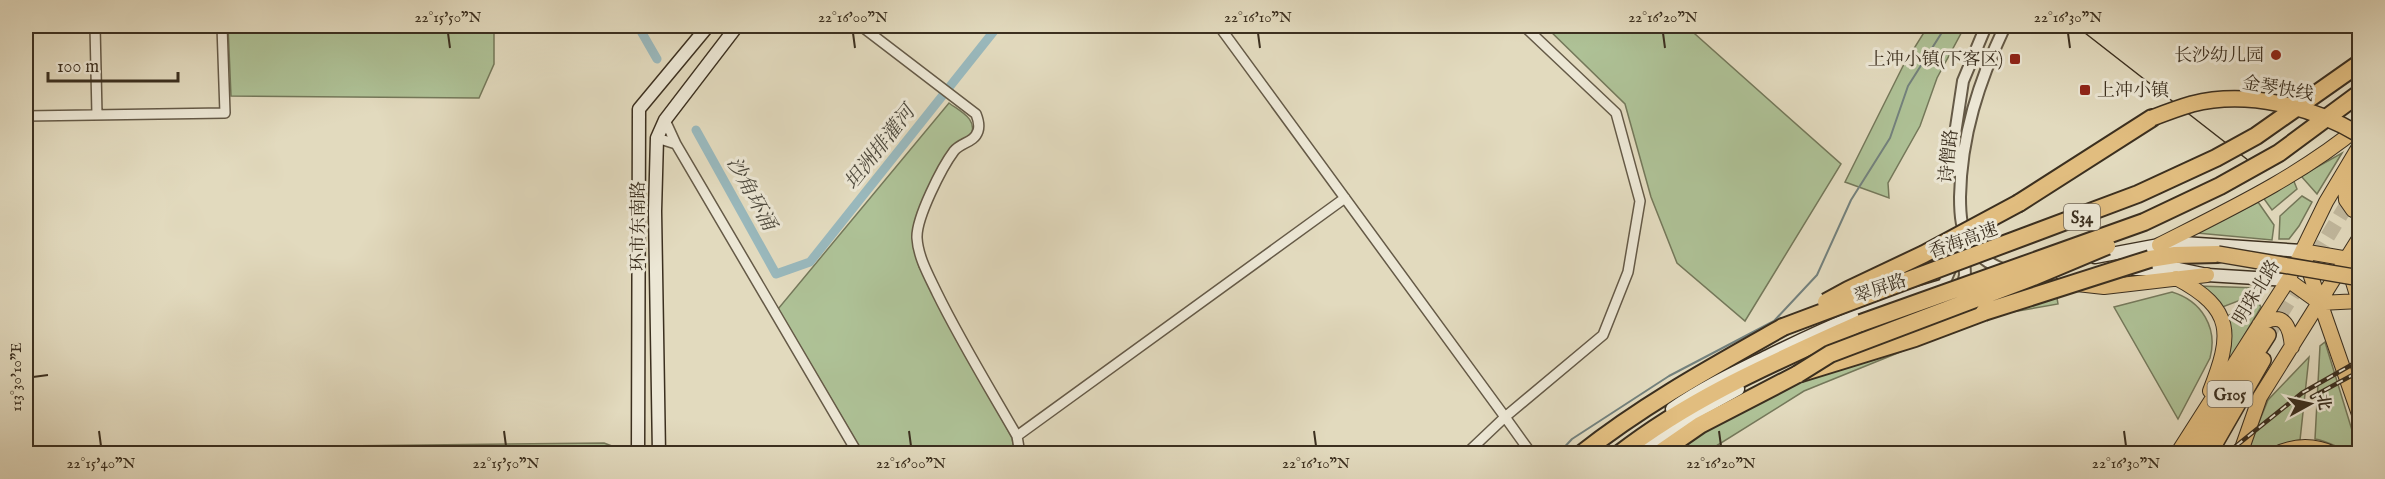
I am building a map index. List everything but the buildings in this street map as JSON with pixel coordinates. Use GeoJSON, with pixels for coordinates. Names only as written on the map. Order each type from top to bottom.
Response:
{"type":"FeatureCollection","features":[{"type":"Feature","properties":{"kind":"highway","name":"香海高速"},"geometry":{"type":"LineString","coordinates":[[1581,453],[1613,428],[1677,387],[1783,327],[2138,194],[2216,158],[2256,135],[2360,63]]}},
{"type":"Feature","properties":{"kind":"highway","name":"S34"},"geometry":{"type":"LineString","coordinates":[[1619,453],[1688,407],[1739,378],[1861,323],[2144,222],[2220,186],[2278,153],[2360,93]]}},
{"type":"Feature","properties":{"kind":"highway","name":"金琴快线"},"geometry":{"type":"LineString","coordinates":[[2152,118],[2192,104],[2239,99],[2285,105],[2313,112],[2360,135]]}},
{"type":"Feature","properties":{"kind":"highway"},"geometry":{"type":"LineString","coordinates":[[1783,327],[1848,290],[1924,254],[2019,203],[2152,118]]}},
{"type":"Feature","properties":{"kind":"highway"},"geometry":{"type":"LineString","coordinates":[[1658,453],[1700,425],[1798,374],[1830,354],[2034,277],[2106,247],[2144,222]]}},
{"type":"Feature","properties":{"kind":"highway"},"geometry":{"type":"LineString","coordinates":[[1798,374],[1915,338],[1984,312],[2150,259],[2175,255],[2218,254],[2360,278]]}},
{"type":"Feature","properties":{"kind":"highway","name":"明珠北路"},"geometry":{"type":"LineString","coordinates":[[2192,453],[2267,333]]}},
{"type":"Feature","properties":{"kind":"highway","name":"明珠北路"},"geometry":{"type":"LineString","coordinates":[[2209,453],[2267,333]]}},
{"type":"Feature","properties":{"kind":"main road","name":"环市东南路"},"geometry":{"type":"LineString","coordinates":[[638,453],[639,109],[708,26]]}},
{"type":"Feature","properties":{"kind":"main road","name":"环市东南路"},"geometry":{"type":"LineString","coordinates":[[659,453],[655,211],[657,138],[665,120],[737,26]]}},
{"type":"Feature","properties":{"kind":"main road"},"geometry":{"type":"LineString","coordinates":[[2159,245],[2311,162],[2360,126]]}},
{"type":"Feature","properties":{"kind":"main road","name":"明珠北路"},"geometry":{"type":"LineString","coordinates":[[2177,453],[2205,407],[2267,333],[2288,280],[2326,202],[2360,145]]}},
{"type":"Feature","properties":{"kind":"main road"},"geometry":{"type":"LineString","coordinates":[[2344,172],[2346,200],[2353,210],[2360,212]]}},
{"type":"Feature","properties":{"kind":"main road","name":"G105"},"geometry":{"type":"LineString","coordinates":[[2240,453],[2260,397],[2320,303],[2353,260],[2360,237]]}},
{"type":"Feature","properties":{"kind":"main road","name":"翠屏路"},"geometry":{"type":"LineString","coordinates":[[1610,453],[1686,399],[1742,369],[1864,311],[1943,286],[1967,279],[2159,245],[2204,243],[2302,251]]}},
{"type":"Feature","properties":{"kind":"main road"},"geometry":{"type":"LineString","coordinates":[[2288,280],[2320,303],[2359,302],[2353,260],[2302,251],[2320,303],[2360,417]]}},
{"type":"Feature","properties":{"kind":"main road","name":"翠屏路"},"geometry":{"type":"LineString","coordinates":[[1635,453],[1693,414],[1810,354],[1951,303],[2138,268],[2156,267],[2207,275],[2288,280]]}},
{"type":"Feature","properties":{"kind":"main road"},"geometry":{"type":"LineString","coordinates":[[2057,282],[2104,287],[2207,275]]}},
{"type":"Feature","properties":{"kind":"main road"},"geometry":{"type":"LineString","coordinates":[[2176,278],[2207,297],[2219,315],[2224,328],[2225,345],[2222,363],[2205,407]]}},
{"type":"Feature","properties":{"kind":"main road"},"geometry":{"type":"LineString","coordinates":[[2267,333],[2272,320],[2284,322],[2289,328],[2292,347]]}},
{"type":"Feature","properties":{"kind":"main road"},"geometry":{"type":"LineString","coordinates":[[2276,453],[2307,447],[2334,453]]}},
{"type":"Feature","properties":{"kind":"street"},"geometry":{"type":"LineString","coordinates":[[95,26],[97,115]]}},
{"type":"Feature","properties":{"kind":"street"},"geometry":{"type":"LineString","coordinates":[[26,116],[225,114],[222,26]]}},
{"type":"Feature","properties":{"kind":"street"},"geometry":{"type":"LineString","coordinates":[[861,26],[976,114],[979,122],[974,139],[955,150],[924,208],[918,223],[917,238],[924,267],[948,315],[1017,436],[1020,453]]}},
{"type":"Feature","properties":{"kind":"street"},"geometry":{"type":"LineString","coordinates":[[1219,26],[1528,449],[1522,453]]}},
{"type":"Feature","properties":{"kind":"street"},"geometry":{"type":"LineString","coordinates":[[1466,453],[1505,417],[1603,335],[1628,272],[1640,201],[1616,113],[1524,26]]}},
{"type":"Feature","properties":{"kind":"street","name":"诗僧路"},"geometry":{"type":"LineString","coordinates":[[1943,286],[1952,265],[1955,249],[1953,181],[1955,135],[1963,81],[1986,26]]}},
{"type":"Feature","properties":{"kind":"street","name":"诗僧路"},"geometry":{"type":"LineString","coordinates":[[2005,26],[1980,82],[1968,122],[1961,164],[1962,227],[1969,244],[1978,254],[1993,266],[2011,272]]}},
{"type":"Feature","properties":{"kind":"street"},"geometry":{"type":"LineString","coordinates":[[665,120],[676,144],[858,453]]}},
{"type":"Feature","properties":{"kind":"street"},"geometry":{"type":"LineString","coordinates":[[657,138],[676,144]]}},
{"type":"Feature","properties":{"kind":"street"},"geometry":{"type":"LineString","coordinates":[[1017,436],[1345,198]]}},
{"type":"Feature","properties":{"kind":"street"},"geometry":{"type":"LineString","coordinates":[[1951,303],[1960,295],[1967,279],[1962,227]]}},
{"type":"Feature","properties":{"kind":"street"},"geometry":{"type":"LineString","coordinates":[[1955,249],[1967,279],[1984,289],[2004,293]]}},
{"type":"Feature","properties":{"kind":"green space"},"geometry":{"type":"Polygon","coordinates":[[[228,26],[494,26],[494,64],[479,98],[231,96],[228,26]]]}},
{"type":"Feature","properties":{"kind":"green space"},"geometry":{"type":"Polygon","coordinates":[[[1545,26],[1686,26],[1841,164],[1745,321],[1677,263],[1651,197],[1625,104],[1545,26]]]}},
{"type":"Feature","properties":{"kind":"green space"},"geometry":{"type":"Polygon","coordinates":[[[1928,26],[1965,26],[1937,78],[1920,126],[1888,183],[1889,198],[1845,182],[1903,66],[1928,26]]]}},
{"type":"Feature","properties":{"kind":"green space"},"geometry":{"type":"Polygon","coordinates":[[[949,103],[967,116],[973,130],[971,136],[960,141],[923,201],[914,227],[914,246],[919,267],[1012,438],[1015,453],[863,453],[778,309],[949,103]]]}},
{"type":"Feature","properties":{"kind":"green space"},"geometry":{"type":"Polygon","coordinates":[[[2342,153],[2317,194],[2301,176],[2342,153]]]}},
{"type":"Feature","properties":{"kind":"green space"},"geometry":{"type":"Polygon","coordinates":[[[2293,179],[2297,189],[2272,210],[2262,196],[2293,179]]]}},
{"type":"Feature","properties":{"kind":"green space"},"geometry":{"type":"Polygon","coordinates":[[[2302,196],[2312,202],[2289,239],[2279,239],[2280,216],[2302,196]]]}},
{"type":"Feature","properties":{"kind":"green space"},"geometry":{"type":"Polygon","coordinates":[[[2258,202],[2274,225],[2272,240],[2197,233],[2258,202]]]}},
{"type":"Feature","properties":{"kind":"green space"},"geometry":{"type":"Polygon","coordinates":[[[2198,286],[2259,288],[2259,293],[2220,308],[2198,286]]]}},
{"type":"Feature","properties":{"kind":"green space"},"geometry":{"type":"Polygon","coordinates":[[[2056,292],[2058,304],[1989,316],[1804,391],[1705,453],[1657,454],[1808,366],[2056,292]]]}},
{"type":"Feature","properties":{"kind":"green space"},"geometry":{"type":"Polygon","coordinates":[[[2172,292],[2183,296],[2199,309],[2205,317],[2212,336],[2210,358],[2178,419],[2114,307],[2172,292]]]}},
{"type":"Feature","properties":{"kind":"green space"},"geometry":{"type":"Polygon","coordinates":[[[2258,302],[2261,307],[2224,370],[2225,317],[2258,302]]]}},
{"type":"Feature","properties":{"kind":"green space"},"geometry":{"type":"Polygon","coordinates":[[[2325,342],[2359,453],[2315,439],[2320,346],[2325,342]]]}},
{"type":"Feature","properties":{"kind":"green space"},"geometry":{"type":"Polygon","coordinates":[[[2309,357],[2300,440],[2246,454],[2268,400],[2309,357]]]}},
{"type":"Feature","properties":{"kind":"green space"},"geometry":{"type":"Polygon","coordinates":[[[604,443],[624,453],[246,453],[252,447],[604,443]]]}},
{"type":"Feature","properties":{"kind":"waterway","name":"沙角环涌"},"geometry":{"type":"LineString","coordinates":[[638,26],[657,59]]}},
{"type":"Feature","properties":{"kind":"waterway","name":"坦洲排灌河"},"geometry":{"type":"LineString","coordinates":[[696,130],[776,274],[810,262],[998,26]]}},
{"type":"Feature","properties":{"kind":"waterway"},"geometry":{"type":"LineString","coordinates":[[1558,454],[1572,439],[1669,376],[1774,321],[1817,275],[1851,200],[1890,138],[1908,86],[1946,26]]}},
{"type":"Feature","properties":{"kind":"tunnel"},"geometry":{"type":"LineString","coordinates":[[2268,335],[2354,193]]}},
{"type":"Feature","properties":{"kind":"tram line"},"geometry":{"type":"LineString","coordinates":[[2076,26],[2262,171]]}},
{"type":"Feature","properties":{"kind":"railway"},"geometry":{"type":"LineString","coordinates":[[2226,454],[2302,393],[2360,360]]}},
{"type":"Feature","properties":{"kind":"railway"},"geometry":{"type":"LineString","coordinates":[[2312,397],[2360,371]]}},
{"type":"Feature","properties":{"kind":"place","name":"长沙幼儿园"},"geometry":{"type":"Point","coordinates":[2276,55]}},
{"type":"Feature","properties":{"kind":"place","name":"上冲小镇(下客区)"},"geometry":{"type":"Point","coordinates":[2015,59]}},
{"type":"Feature","properties":{"kind":"place","name":"上冲小镇"},"geometry":{"type":"Point","coordinates":[2085,90]}}]}
